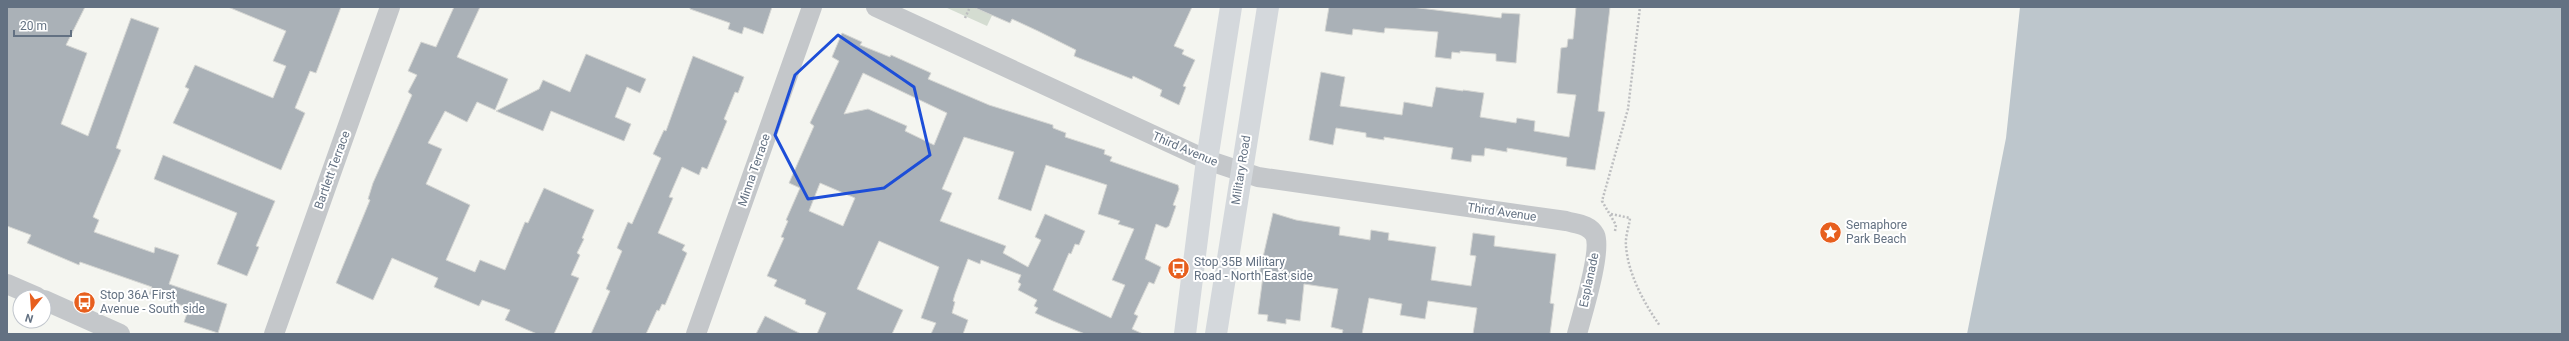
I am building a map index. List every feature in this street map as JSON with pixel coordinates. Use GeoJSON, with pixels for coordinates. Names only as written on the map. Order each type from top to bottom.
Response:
{"type":"FeatureCollection","features":[{"type":"Feature","properties":{"kind":"main road"},"geometry":{"type":"LineString","coordinates":[[1185,334],[1207,160],[1231,7]]}},
{"type":"Feature","properties":{"kind":"main road","name":"Military Road"},"geometry":{"type":"LineString","coordinates":[[1216,334],[1268,7]]}},
{"type":"Feature","properties":{"kind":"street","name":"Bartlett Terrace"},"geometry":{"type":"LineString","coordinates":[[274,334],[390,7]]}},
{"type":"Feature","properties":{"kind":"street","name":"Minna Terrace"},"geometry":{"type":"LineString","coordinates":[[696,334],[812,7]]}},
{"type":"Feature","properties":{"kind":"street","name":"Third Avenue"},"geometry":{"type":"LineString","coordinates":[[876,7],[1207,160],[1258,177],[1566,221]]}},
{"type":"Feature","properties":{"kind":"street","name":"Esplanade"},"geometry":{"type":"LineString","coordinates":[[1566,221],[1588,227],[1595,236],[1597,252],[1577,334]]}},
{"type":"Feature","properties":{"kind":"street"},"geometry":{"type":"LineString","coordinates":[[7,284],[19,289]]}},
{"type":"Feature","properties":{"kind":"street"},"geometry":{"type":"LineString","coordinates":[[52,304],[120,334]]}},
{"type":"Feature","properties":{"kind":"path"},"geometry":{"type":"LineString","coordinates":[[965,18],[970,7]]}},
{"type":"Feature","properties":{"kind":"path"},"geometry":{"type":"LineString","coordinates":[[1602,201],[1628,110],[1640,7]]}},
{"type":"Feature","properties":{"kind":"path"},"geometry":{"type":"LineString","coordinates":[[1610,214],[1630,218],[1626,245],[1630,264],[1644,303],[1660,326]]}},
{"type":"Feature","properties":{"kind":"highlighted area"},"geometry":{"type":"Polygon","coordinates":[[[838,35],[914,87],[930,155],[884,188],[808,199],[775,135],[795,75],[838,35]]]}},
{"type":"Feature","properties":{"kind":"shaded area"},"geometry":{"type":"Polygon","coordinates":[[[945,7],[996,7],[987,26],[945,7]]]}},
{"type":"Feature","properties":{"kind":"shaded area"},"geometry":{"type":"Polygon","coordinates":[[[2020,7],[2562,7],[2562,334],[1967,334],[2006,138],[2020,7]]]}},
{"type":"Feature","properties":{"kind":"building"},"geometry":{"type":"Polygon","coordinates":[[[7,7],[85,7],[66,45],[87,53],[61,124],[88,136],[131,18],[159,28],[116,148],[121,150],[93,217],[99,220],[94,232],[154,253],[155,247],[179,255],[169,284],[227,304],[218,333],[184,322],[189,308],[149,294],[152,287],[80,262],[79,265],[27,243],[31,235],[7,226],[7,7]]]}},
{"type":"Feature","properties":{"kind":"building"},"geometry":{"type":"Polygon","coordinates":[[[228,7],[341,7],[316,73],[310,71],[295,108],[305,113],[281,170],[173,123],[189,89],[185,87],[195,65],[273,98],[286,66],[273,61],[286,31],[228,7]]]}},
{"type":"Feature","properties":{"kind":"building"},"geometry":{"type":"Polygon","coordinates":[[[454,7],[480,7],[457,57],[508,79],[495,110],[477,102],[467,122],[445,111],[428,143],[442,149],[426,184],[470,205],[446,260],[475,272],[480,260],[505,270],[525,222],[528,223],[544,188],[594,210],[582,238],[584,239],[577,253],[580,255],[571,275],[579,278],[554,334],[537,334],[505,320],[510,310],[482,300],[479,306],[434,287],[438,278],[392,258],[373,300],[336,283],[370,200],[368,199],[373,183],[412,95],[408,92],[417,75],[408,71],[421,42],[436,47],[454,7]]]}},
{"type":"Feature","properties":{"kind":"building"},"geometry":{"type":"Polygon","coordinates":[[[690,7],[772,7],[763,34],[744,27],[742,34],[728,29],[730,23],[690,9],[690,7]]]}},
{"type":"Feature","properties":{"kind":"building"},"geometry":{"type":"Polygon","coordinates":[[[973,7],[1192,7],[1174,46],[1184,50],[1182,54],[1195,60],[1183,86],[1186,87],[1179,105],[1160,96],[1162,90],[1133,76],[1132,79],[1074,56],[1076,50],[1038,31],[1012,19],[1010,23],[973,7]]]}},
{"type":"Feature","properties":{"kind":"building"},"geometry":{"type":"Polygon","coordinates":[[[1329,7],[1411,7],[1501,18],[1502,13],[1520,14],[1516,63],[1496,61],[1496,54],[1460,51],[1460,53],[1452,52],[1451,59],[1435,57],[1438,32],[1385,28],[1384,33],[1353,29],[1352,35],[1325,31],[1329,7]]]}},
{"type":"Feature","properties":{"kind":"building"},"geometry":{"type":"Polygon","coordinates":[[[1576,7],[1610,7],[1598,111],[1605,112],[1595,170],[1566,166],[1567,158],[1507,148],[1507,152],[1485,148],[1484,156],[1472,155],[1471,162],[1451,159],[1453,148],[1384,137],[1384,140],[1366,137],[1366,133],[1336,128],[1333,145],[1309,140],[1321,72],[1345,77],[1340,106],[1402,115],[1404,102],[1432,107],[1436,87],[1463,90],[1484,93],[1480,117],[1516,123],[1517,118],[1535,121],[1534,131],[1569,137],[1576,95],[1557,93],[1561,48],[1567,47],[1568,39],[1573,39],[1576,7]]]}},
{"type":"Feature","properties":{"kind":"building"},"geometry":{"type":"Polygon","coordinates":[[[842,33],[862,42],[860,45],[890,57],[891,55],[931,73],[928,79],[989,105],[1053,125],[1053,128],[1066,133],[1065,137],[1105,150],[1104,154],[1112,157],[1110,161],[1178,185],[1179,189],[1173,205],[1176,206],[1169,226],[1166,228],[1156,224],[1145,259],[1161,267],[1154,284],[1149,282],[1134,314],[1138,316],[1132,329],[1143,334],[1085,334],[1053,321],[1035,313],[1038,308],[1034,306],[1037,300],[1018,290],[1021,284],[1018,282],[1021,275],[981,260],[980,264],[968,259],[955,294],[953,301],[955,302],[952,313],[968,320],[963,334],[931,334],[936,323],[921,318],[939,267],[879,241],[857,289],[903,310],[892,334],[817,334],[826,313],[805,304],[806,300],[774,286],[777,280],[767,276],[784,238],[781,237],[788,221],[786,220],[800,188],[789,183],[814,126],[810,123],[839,61],[832,57],[842,33]],[[863,73],[844,114],[868,109],[907,126],[905,131],[934,145],[947,113],[863,73]],[[964,137],[942,189],[952,193],[940,221],[1006,246],[1003,253],[1028,267],[1041,240],[1035,237],[1045,214],[1085,231],[1079,245],[1075,244],[1071,254],[1069,253],[1053,290],[1111,318],[1125,285],[1112,280],[1134,229],[1118,224],[1120,221],[1098,214],[1107,185],[1046,165],[1031,211],[998,199],[1014,152],[964,137]],[[820,183],[809,211],[843,226],[855,198],[820,183]]]}},
{"type":"Feature","properties":{"kind":"building"},"geometry":{"type":"Polygon","coordinates":[[[586,54],[646,79],[640,93],[627,87],[615,117],[631,124],[624,141],[551,111],[543,131],[496,111],[539,89],[543,80],[570,92],[586,54]]]}},
{"type":"Feature","properties":{"kind":"building"},"geometry":{"type":"Polygon","coordinates":[[[693,56],[744,77],[738,93],[735,92],[724,119],[727,121],[707,169],[702,167],[699,175],[682,167],[669,197],[673,198],[658,233],[685,245],[682,250],[687,253],[665,305],[662,304],[659,311],[657,310],[646,334],[591,334],[610,291],[606,289],[622,251],[617,248],[628,222],[632,224],[661,158],[653,154],[664,130],[666,131],[693,56]]]}},
{"type":"Feature","properties":{"kind":"building"},"geometry":{"type":"Polygon","coordinates":[[[163,155],[275,201],[256,246],[259,247],[247,276],[217,264],[237,213],[154,179],[163,155]]]}},
{"type":"Feature","properties":{"kind":"building"},"geometry":{"type":"Polygon","coordinates":[[[1273,213],[1296,220],[1340,227],[1339,235],[1370,240],[1371,230],[1389,233],[1388,240],[1436,247],[1431,280],[1471,286],[1476,256],[1470,255],[1473,233],[1495,236],[1494,246],[1556,254],[1550,303],[1554,304],[1550,334],[1473,334],[1477,308],[1428,301],[1425,319],[1400,315],[1402,304],[1369,298],[1362,334],[1342,334],[1343,330],[1331,327],[1338,289],[1304,284],[1300,321],[1286,319],[1286,324],[1267,321],[1268,315],[1258,314],[1263,276],[1259,275],[1273,213]]]}},
{"type":"Feature","properties":{"kind":"building"},"geometry":{"type":"Polygon","coordinates":[[[765,316],[801,334],[756,334],[765,316]]]}},
{"type":"Feature","properties":{"kind":"place","name":"Semaphore Park Beach"},"geometry":{"type":"Point","coordinates":[1830,232]}},
{"type":"Feature","properties":{"kind":"place","name":"Stop 35B Military Road - North East side"},"geometry":{"type":"Point","coordinates":[1178,269]}},
{"type":"Feature","properties":{"kind":"place","name":"Stop 36A First Avenue - South side"},"geometry":{"type":"Point","coordinates":[84,302]}}]}
